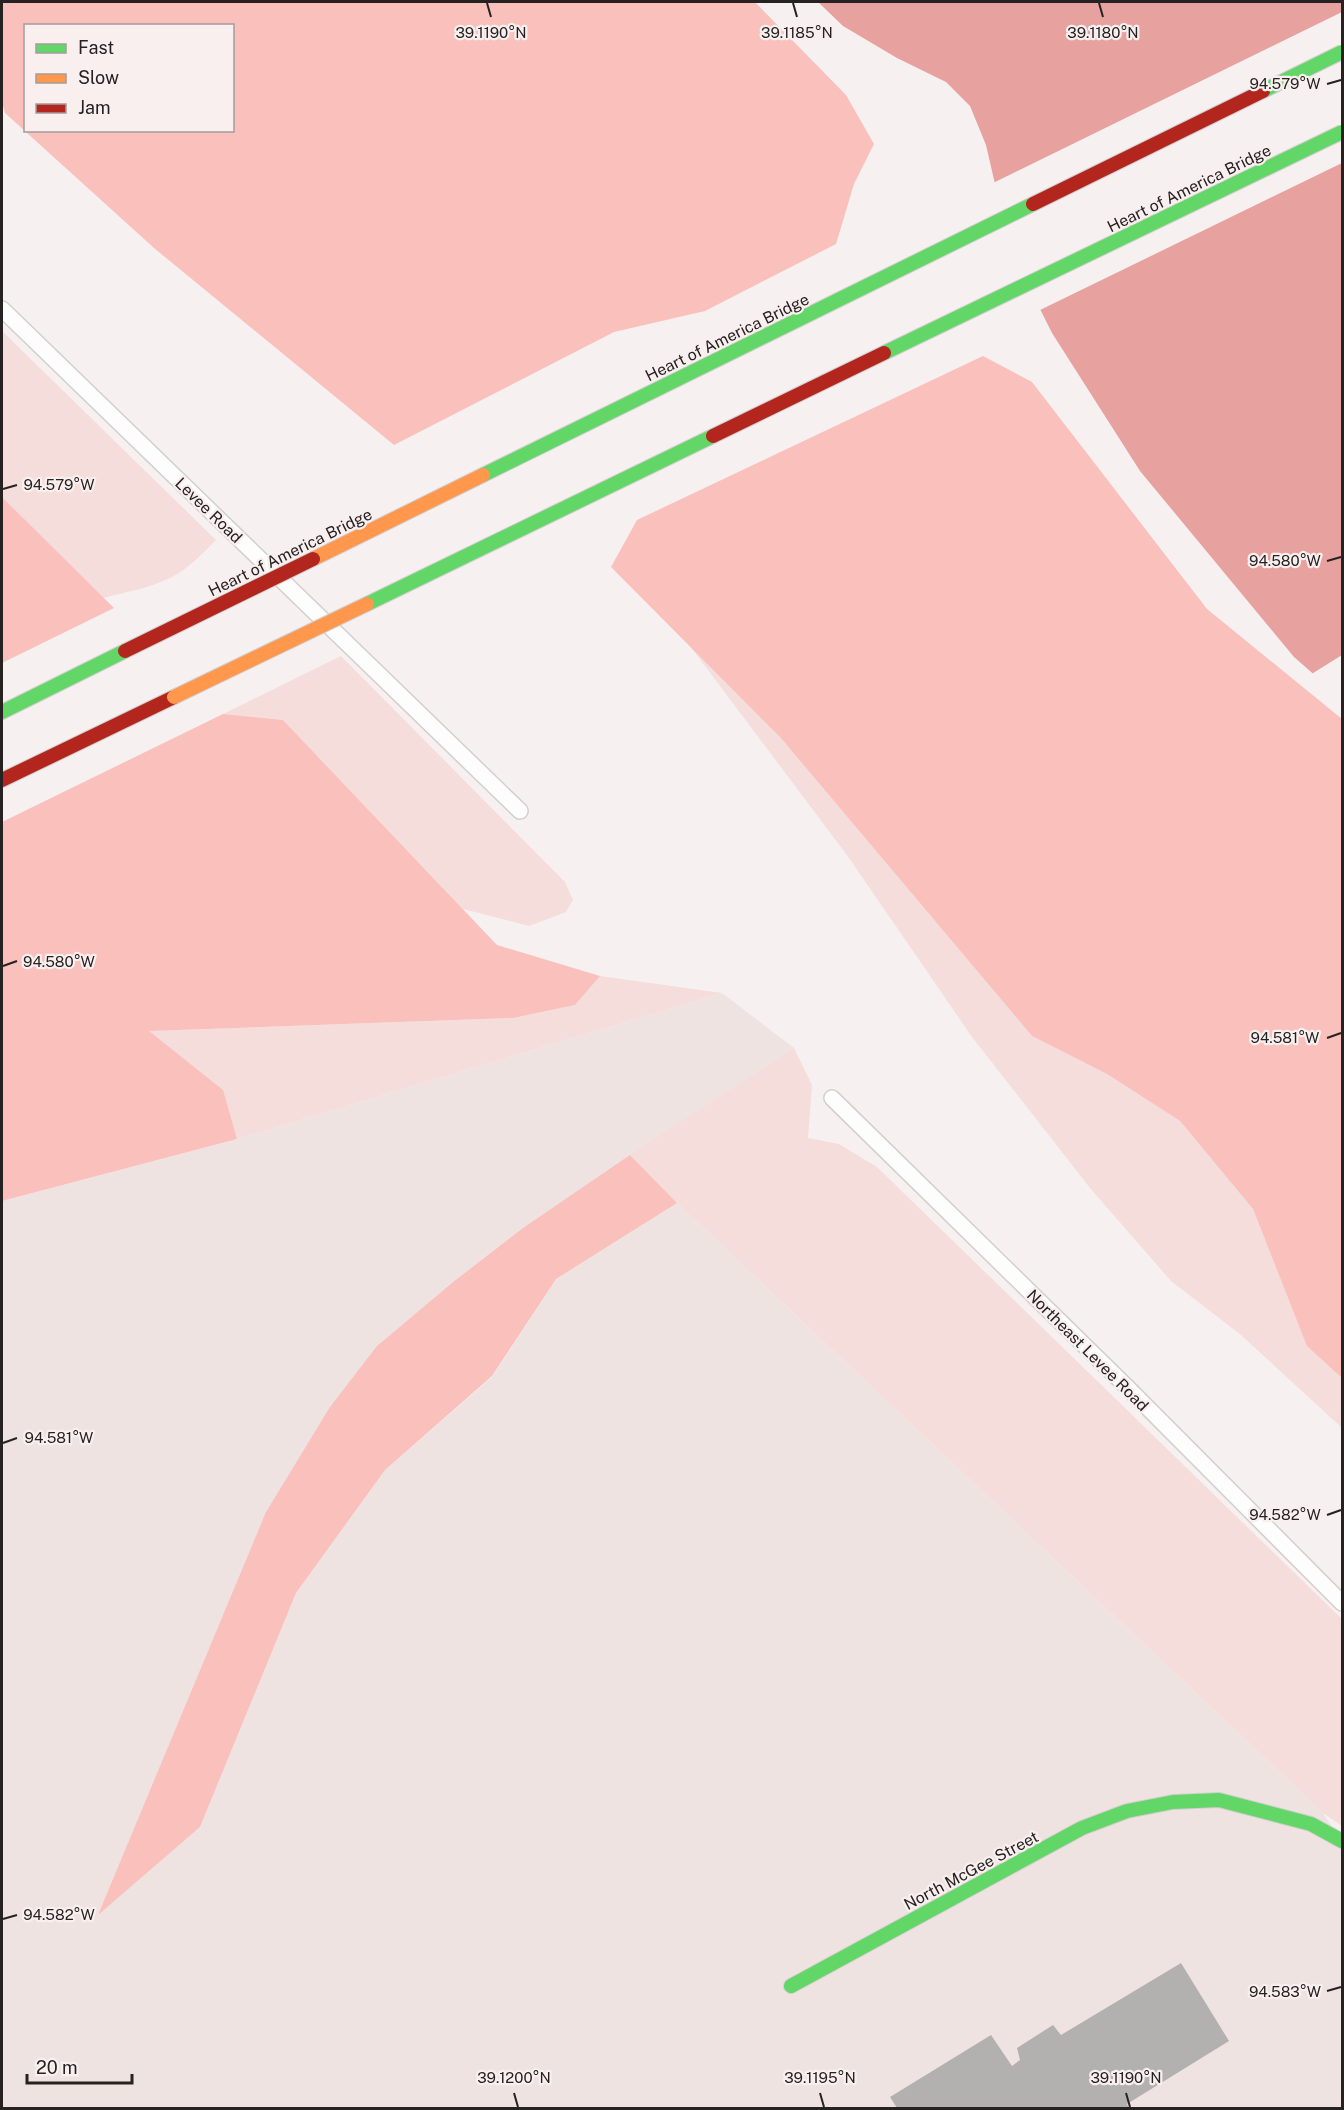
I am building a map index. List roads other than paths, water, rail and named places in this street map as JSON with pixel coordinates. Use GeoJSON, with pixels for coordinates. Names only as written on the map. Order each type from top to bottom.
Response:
{"type":"FeatureCollection","features":[{"type":"Feature","properties":{"kind":"main road","name":"Heart of America Bridge"},"geometry":{"type":"LineString","coordinates":[[2,712],[1342,52]]}},
{"type":"Feature","properties":{"kind":"main road","name":"Heart of America Bridge"},"geometry":{"type":"LineString","coordinates":[[2,780],[1342,132]]}},
{"type":"Feature","properties":{"kind":"main road","name":"North McGee Street"},"geometry":{"type":"LineString","coordinates":[[791,1986],[1082,1828],[1127,1811],[1173,1802],[1219,1800],[1311,1824],[1342,1841]]}},
{"type":"Feature","properties":{"kind":"lane","name":"Levee Road"},"geometry":{"type":"LineString","coordinates":[[2,309],[520,811]]}},
{"type":"Feature","properties":{"kind":"lane","name":"Northeast Levee Road"},"geometry":{"type":"LineString","coordinates":[[832,1098],[1138,1398],[1342,1603]]}}]}
